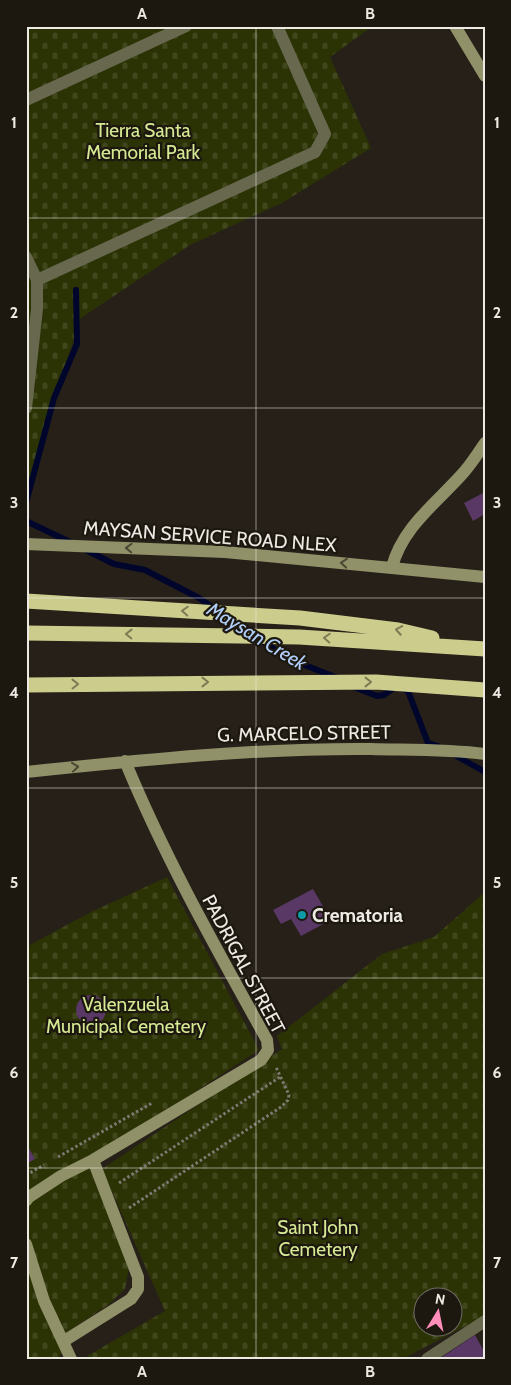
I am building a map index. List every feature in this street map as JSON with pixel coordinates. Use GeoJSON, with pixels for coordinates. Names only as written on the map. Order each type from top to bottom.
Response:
{"type":"FeatureCollection","features":[{"type":"Feature","properties":{"kind":"highway"},"geometry":{"type":"LineString","coordinates":[[26,601],[300,618],[398,630],[482,649]]}},
{"type":"Feature","properties":{"kind":"highway"},"geometry":{"type":"LineString","coordinates":[[26,633],[299,637],[482,649]]}},
{"type":"Feature","properties":{"kind":"highway"},"geometry":{"type":"LineString","coordinates":[[26,686],[157,682],[376,682],[485,690]]}},
{"type":"Feature","properties":{"kind":"street"},"geometry":{"type":"LineString","coordinates":[[26,100],[186,26]]}},
{"type":"Feature","properties":{"kind":"street"},"geometry":{"type":"LineString","coordinates":[[37,280],[315,152],[325,134],[277,26]]}},
{"type":"Feature","properties":{"kind":"street"},"geometry":{"type":"LineString","coordinates":[[456,26],[485,76]]}},
{"type":"Feature","properties":{"kind":"street"},"geometry":{"type":"LineString","coordinates":[[26,257],[37,280],[37,309],[26,408]]}},
{"type":"Feature","properties":{"kind":"street"},"geometry":{"type":"LineString","coordinates":[[485,444],[465,471],[411,527],[397,550],[392,568],[485,577]]}},
{"type":"Feature","properties":{"kind":"street","name":"MAYSAN SERVICE ROAD NLEX"},"geometry":{"type":"LineString","coordinates":[[26,544],[197,550],[392,568]]}},
{"type":"Feature","properties":{"kind":"street","name":"G. MARCELO STREET"},"geometry":{"type":"LineString","coordinates":[[26,772],[125,761],[284,749],[422,750],[485,754]]}},
{"type":"Feature","properties":{"kind":"street","name":"PADRIGAL STREET"},"geometry":{"type":"LineString","coordinates":[[26,1201],[29,1197],[61,1176],[93,1160],[261,1060],[268,1050],[267,1040],[204,928],[149,818],[125,761]]}},
{"type":"Feature","properties":{"kind":"street"},"geometry":{"type":"LineString","coordinates":[[64,1341],[130,1299],[138,1289],[138,1277],[93,1160]]}},
{"type":"Feature","properties":{"kind":"street"},"geometry":{"type":"LineString","coordinates":[[26,1244],[44,1301],[64,1341],[70,1359]]}},
{"type":"Feature","properties":{"kind":"street"},"geometry":{"type":"LineString","coordinates":[[427,1359],[484,1323]]}},
{"type":"Feature","properties":{"kind":"path"},"geometry":{"type":"LineString","coordinates":[[116,1217],[281,1107],[288,1100],[289,1094],[268,1050]]}},
{"type":"Feature","properties":{"kind":"path"},"geometry":{"type":"LineString","coordinates":[[106,1191],[280,1077]]}},
{"type":"Feature","properties":{"kind":"path"},"geometry":{"type":"LineString","coordinates":[[26,1175],[160,1099]]}},
{"type":"Feature","properties":{"kind":"green space","name":"Tierra Santa Memorial Park"},"geometry":{"type":"Polygon","coordinates":[[[26,26],[373,26],[330,57],[371,148],[282,203],[190,245],[81,318],[58,387],[26,499],[26,26]]]}},
{"type":"Feature","properties":{"kind":"green space","name":"Valenzuela Municipal Cemetery"},"geometry":{"type":"Polygon","coordinates":[[[167,877],[259,1050],[87,1162],[129,1267],[125,1289],[108,1305],[70,1330],[59,1359],[26,1359],[26,947],[91,912],[167,877]]]}},
{"type":"Feature","properties":{"kind":"green space","name":"Saint John Cemetery"},"geometry":{"type":"Polygon","coordinates":[[[485,892],[485,1316],[464,1327],[464,1288],[414,1288],[414,1338],[443,1338],[402,1359],[88,1359],[87,1356],[165,1311],[102,1169],[282,1049],[277,1036],[382,954],[434,937],[485,892]]]}},
{"type":"Feature","properties":{"kind":"building"},"geometry":{"type":"Polygon","coordinates":[[[485,492],[485,514],[473,521],[464,503],[485,492]]]}},
{"type":"Feature","properties":{"kind":"building","name":"Crematoria"},"geometry":{"type":"Polygon","coordinates":[[[313,889],[331,920],[301,936],[291,919],[281,924],[273,910],[313,889]]]}},
{"type":"Feature","properties":{"kind":"building"},"geometry":{"type":"Polygon","coordinates":[[[91,995],[97,996],[105,1004],[105,1016],[97,1024],[91,1025],[85,1024],[77,1016],[76,1010],[77,1004],[85,996],[91,995]]]}},
{"type":"Feature","properties":{"kind":"building"},"geometry":{"type":"Polygon","coordinates":[[[26,1143],[35,1159],[26,1164],[26,1143]]]}},
{"type":"Feature","properties":{"kind":"building"},"geometry":{"type":"Polygon","coordinates":[[[475,1335],[485,1353],[485,1358],[439,1359],[475,1335]]]}},
{"type":"Feature","properties":{"kind":"waterway","name":"Maysan Creek"},"geometry":{"type":"LineString","coordinates":[[26,503],[54,398],[77,344],[76,290]]}},
{"type":"Feature","properties":{"kind":"waterway","name":"Maysan Creek"},"geometry":{"type":"LineString","coordinates":[[26,521],[70,542]]}},
{"type":"Feature","properties":{"kind":"waterway","name":"Maysan Creek"},"geometry":{"type":"LineString","coordinates":[[84,549],[114,564],[145,570],[199,598],[217,610]]}},
{"type":"Feature","properties":{"kind":"waterway","name":"Maysan Creek"},"geometry":{"type":"LineString","coordinates":[[227,617],[252,633]]}},
{"type":"Feature","properties":{"kind":"waterway","name":"Maysan Creek"},"geometry":{"type":"LineString","coordinates":[[262,641],[289,659],[338,678]]}},
{"type":"Feature","properties":{"kind":"waterway","name":"Maysan Creek"},"geometry":{"type":"LineString","coordinates":[[351,686],[377,696],[384,695],[396,686],[408,691],[428,743],[438,746]]}},
{"type":"Feature","properties":{"kind":"waterway","name":"Maysan Creek"},"geometry":{"type":"LineString","coordinates":[[453,754],[485,772]]}},
{"type":"Feature","properties":{"kind":"place","name":"Crematoria"},"geometry":{"type":"Point","coordinates":[302,915]}}]}
